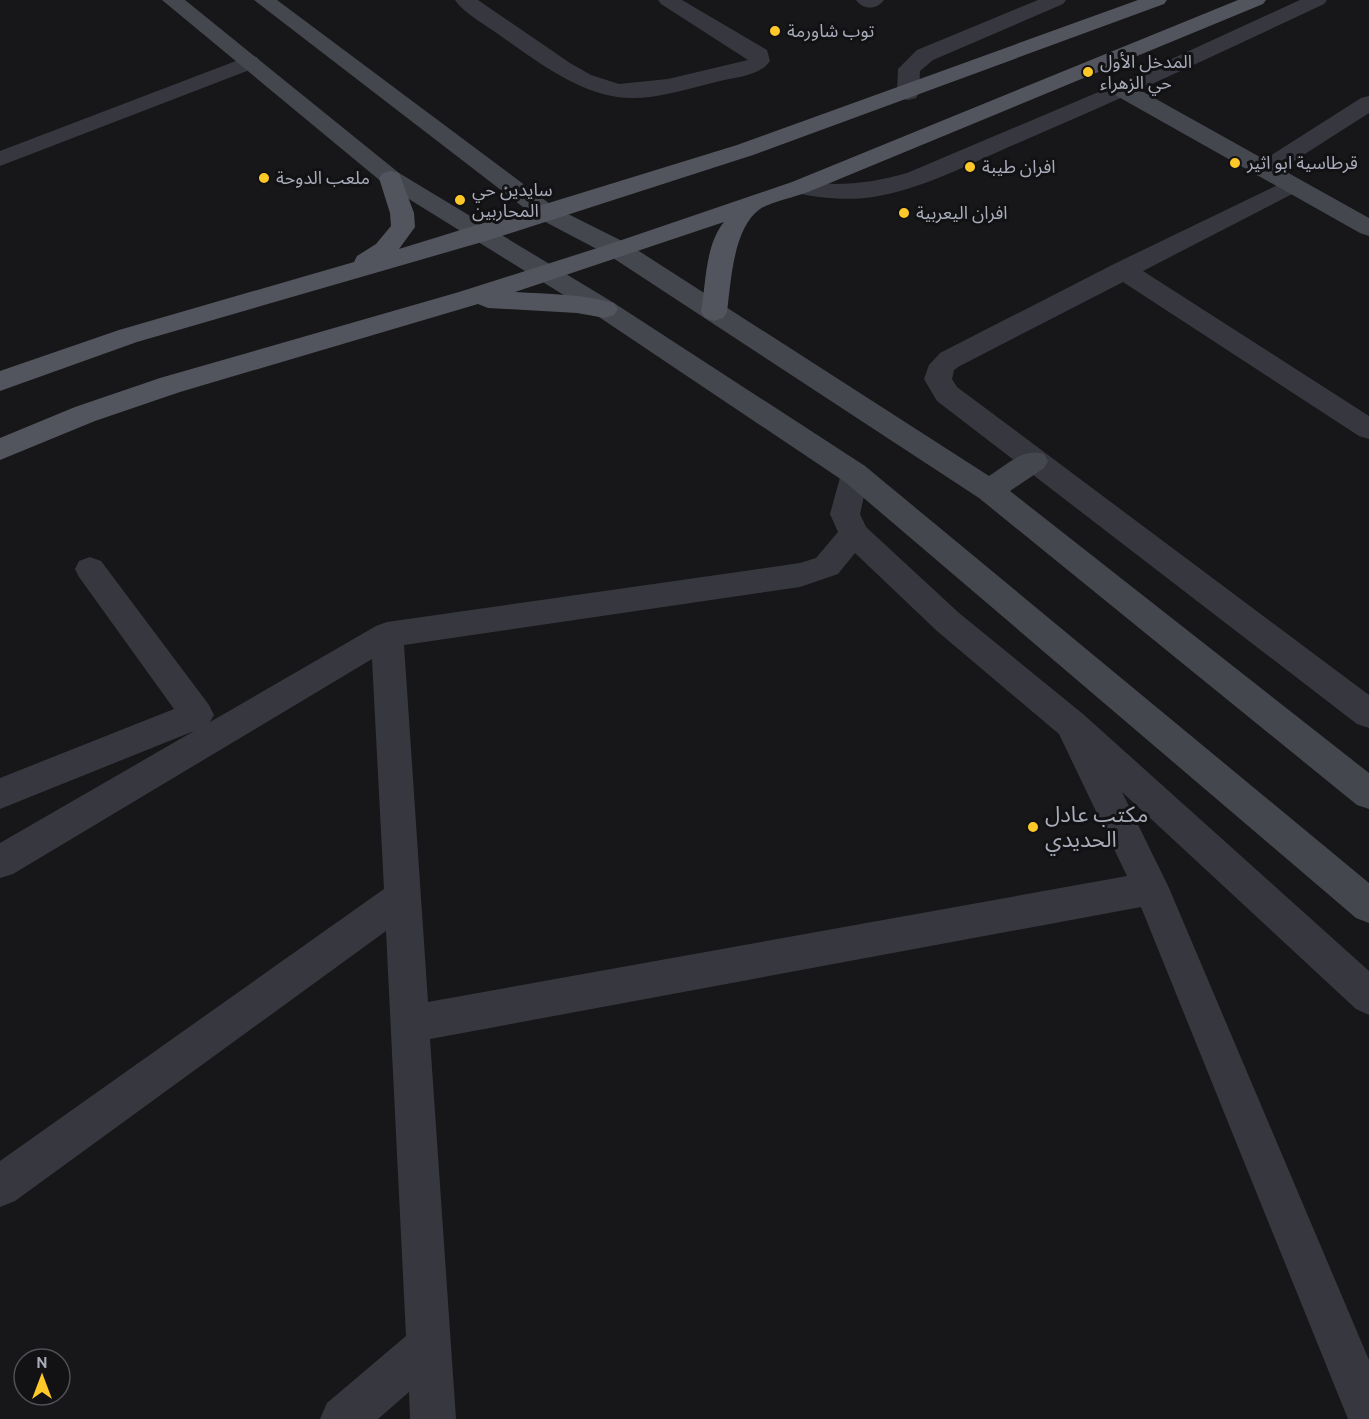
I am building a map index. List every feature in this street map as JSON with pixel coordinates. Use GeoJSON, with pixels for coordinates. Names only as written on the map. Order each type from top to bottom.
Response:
{"type":"FeatureCollection","features":[{"type":"Feature","properties":{"kind":"main road"},"geometry":{"type":"LineString","coordinates":[[172,0],[391,178],[605,309],[855,474],[1369,906]]}},
{"type":"Feature","properties":{"kind":"main road"},"geometry":{"type":"LineString","coordinates":[[264,0],[545,212],[619,250],[989,490],[1369,794]]}},
{"type":"Feature","properties":{"kind":"main road"},"geometry":{"type":"LineString","coordinates":[[0,381],[128,336],[480,234],[745,150],[908,93],[1157,0]]}},
{"type":"Feature","properties":{"kind":"main road"},"geometry":{"type":"LineString","coordinates":[[0,450],[86,414],[170,385],[468,298],[619,250],[800,187],[1256,0]]}},
{"type":"Feature","properties":{"kind":"main road"},"geometry":{"type":"LineString","coordinates":[[1123,90],[1369,228]]}},
{"type":"Feature","properties":{"kind":"main road"},"geometry":{"type":"LineString","coordinates":[[346,274],[385,250],[403,227],[402,213],[391,178]]}},
{"type":"Feature","properties":{"kind":"main road"},"geometry":{"type":"LineString","coordinates":[[714,312],[723,253],[729,232],[753,202]]}},
{"type":"Feature","properties":{"kind":"main road"},"geometry":{"type":"LineString","coordinates":[[468,298],[577,304],[605,309]]}},
{"type":"Feature","properties":{"kind":"main road"},"geometry":{"type":"LineString","coordinates":[[989,490],[1035,461]]}},
{"type":"Feature","properties":{"kind":"street"},"geometry":{"type":"LineString","coordinates":[[473,1],[573,74],[593,84],[616,91],[644,90],[754,66],[759,61],[759,55],[668,0]]}},
{"type":"Feature","properties":{"kind":"street"},"geometry":{"type":"LineString","coordinates":[[866,0],[870,2],[874,0]]}},
{"type":"Feature","properties":{"kind":"street"},"geometry":{"type":"LineString","coordinates":[[908,93],[909,69],[925,55],[1056,0]]}},
{"type":"Feature","properties":{"kind":"street"},"geometry":{"type":"LineString","coordinates":[[800,187],[833,191],[872,190],[915,178],[1123,90],[1317,0]]}},
{"type":"Feature","properties":{"kind":"street"},"geometry":{"type":"LineString","coordinates":[[0,159],[249,62]]}},
{"type":"Feature","properties":{"kind":"street"},"geometry":{"type":"LineString","coordinates":[[1264,170],[1369,103]]}},
{"type":"Feature","properties":{"kind":"street"},"geometry":{"type":"LineString","coordinates":[[1292,185],[949,360],[939,372],[941,387],[947,394],[1369,714]]}},
{"type":"Feature","properties":{"kind":"street"},"geometry":{"type":"LineString","coordinates":[[1123,270],[1369,429]]}},
{"type":"Feature","properties":{"kind":"street"},"geometry":{"type":"LineString","coordinates":[[855,474],[845,514],[854,534],[948,622],[1071,723],[1369,996]]}},
{"type":"Feature","properties":{"kind":"street"},"geometry":{"type":"LineString","coordinates":[[0,862],[387,635],[800,575],[827,566],[854,534]]}},
{"type":"Feature","properties":{"kind":"street"},"geometry":{"type":"LineString","coordinates":[[0,794],[196,715],[90,569]]}},
{"type":"Feature","properties":{"kind":"street"},"geometry":{"type":"LineString","coordinates":[[387,635],[433,1419]]}},
{"type":"Feature","properties":{"kind":"street"},"geometry":{"type":"LineString","coordinates":[[1071,723],[1151,888],[1369,1414]]}},
{"type":"Feature","properties":{"kind":"street"},"geometry":{"type":"LineString","coordinates":[[410,1024],[1151,888]]}},
{"type":"Feature","properties":{"kind":"street"},"geometry":{"type":"LineString","coordinates":[[0,1186],[403,897]]}},
{"type":"Feature","properties":{"kind":"street"},"geometry":{"type":"LineString","coordinates":[[343,1419],[429,1345]]}},
{"type":"Feature","properties":{"kind":"place","name":"توب شاورمة"},"geometry":{"type":"Point","coordinates":[775,31]}},
{"type":"Feature","properties":{"kind":"place","name":"المدخل الأول حي الزهراء"},"geometry":{"type":"Point","coordinates":[1088,72]}},
{"type":"Feature","properties":{"kind":"place","name":"قرطاسية ابو اثير"},"geometry":{"type":"Point","coordinates":[1235,163]}},
{"type":"Feature","properties":{"kind":"place","name":"افران طيبة"},"geometry":{"type":"Point","coordinates":[970,167]}},
{"type":"Feature","properties":{"kind":"place","name":"ملعب الدوحة"},"geometry":{"type":"Point","coordinates":[264,178]}},
{"type":"Feature","properties":{"kind":"place","name":"سايدين حي المحاربين"},"geometry":{"type":"Point","coordinates":[460,200]}},
{"type":"Feature","properties":{"kind":"place","name":"افران اليعربية"},"geometry":{"type":"Point","coordinates":[904,213]}},
{"type":"Feature","properties":{"kind":"place","name":"مكتب عادل الحديدي"},"geometry":{"type":"Point","coordinates":[1033,827]}}]}
